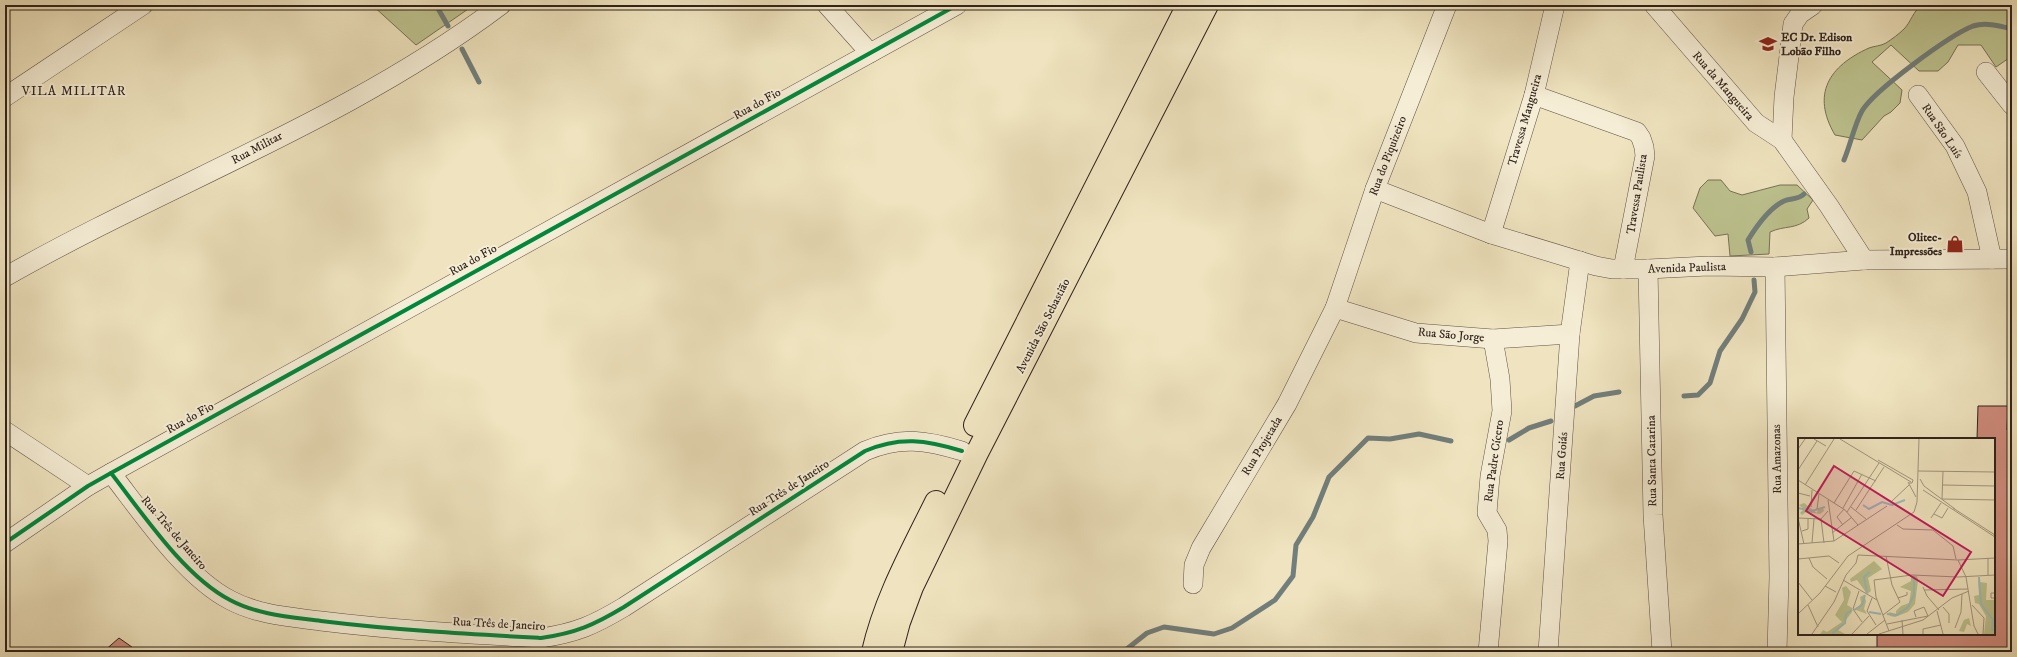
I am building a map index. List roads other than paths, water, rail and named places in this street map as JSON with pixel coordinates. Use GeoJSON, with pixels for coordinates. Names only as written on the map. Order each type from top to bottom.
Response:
{"type":"FeatureCollection","features":[{"type":"Feature","properties":{"kind":"main road","name":"Avenida São Sebastião"},"geometry":{"type":"LineString","coordinates":[[873,652],[876,638],[897,582],[1188,5]]}},
{"type":"Feature","properties":{"kind":"main road","name":"Avenida São Sebastião"},"geometry":{"type":"LineString","coordinates":[[891,652],[899,622],[912,587],[976,453],[1207,5]]}},
{"type":"Feature","properties":{"kind":"street"},"geometry":{"type":"LineString","coordinates":[[5,97],[143,5]]}},
{"type":"Feature","properties":{"kind":"street","name":"Rua Militar"},"geometry":{"type":"LineString","coordinates":[[5,277],[41,257],[214,171],[412,66],[501,5]]}},
{"type":"Feature","properties":{"kind":"street"},"geometry":{"type":"LineString","coordinates":[[827,5],[870,53]]}},
{"type":"Feature","properties":{"kind":"street","name":"Rua do Fio"},"geometry":{"type":"LineString","coordinates":[[5,543],[88,486],[111,473],[957,5]]}},
{"type":"Feature","properties":{"kind":"street","name":"Rua do Piquizeiro"},"geometry":{"type":"LineString","coordinates":[[1335,308],[1374,189],[1447,5]]}},
{"type":"Feature","properties":{"kind":"street","name":"Travessa Mangueira"},"geometry":{"type":"LineString","coordinates":[[1491,234],[1534,95],[1555,5]]}},
{"type":"Feature","properties":{"kind":"street","name":"Rua da Mangueira"},"geometry":{"type":"LineString","coordinates":[[1654,5],[1756,123],[1782,140],[1829,206],[1864,260]]}},
{"type":"Feature","properties":{"kind":"street"},"geometry":{"type":"LineString","coordinates":[[1782,140],[1784,97],[1793,24],[1802,8]]}},
{"type":"Feature","properties":{"kind":"street"},"geometry":{"type":"LineString","coordinates":[[1986,72],[2012,105]]}},
{"type":"Feature","properties":{"kind":"street","name":"Travessa Paulista"},"geometry":{"type":"LineString","coordinates":[[1534,95],[1637,132],[1641,138],[1645,156],[1624,269]]}},
{"type":"Feature","properties":{"kind":"street","name":"Rua São Luís"},"geometry":{"type":"LineString","coordinates":[[1918,95],[1955,146],[1977,192],[1992,258]]}},
{"type":"Feature","properties":{"kind":"street","name":"Avenida Paulista"},"geometry":{"type":"LineString","coordinates":[[1374,189],[1491,234],[1596,266],[1624,269],[1648,269],[1708,266],[1775,266],[1864,260],[2012,259]]}},
{"type":"Feature","properties":{"kind":"street","name":"Rua Goiás"},"geometry":{"type":"LineString","coordinates":[[1548,652],[1570,334],[1580,261]]}},
{"type":"Feature","properties":{"kind":"street","name":"Rua Amazonas"},"geometry":{"type":"LineString","coordinates":[[1775,266],[1779,577],[1777,652]]}},
{"type":"Feature","properties":{"kind":"street","name":"Rua Santa Catarina"},"geometry":{"type":"LineString","coordinates":[[1648,269],[1654,516],[1662,652]]}},
{"type":"Feature","properties":{"kind":"street","name":"Rua São Jorge"},"geometry":{"type":"LineString","coordinates":[[1335,308],[1416,333],[1493,339],[1570,334]]}},
{"type":"Feature","properties":{"kind":"street","name":"Rua Projetada"},"geometry":{"type":"LineString","coordinates":[[1193,584],[1194,565],[1201,548],[1287,404],[1335,308]]}},
{"type":"Feature","properties":{"kind":"street","name":"Rua Padre Cícero"},"geometry":{"type":"LineString","coordinates":[[1488,652],[1498,540],[1497,530],[1487,513],[1490,476],[1502,411],[1500,379],[1493,339]]}},
{"type":"Feature","properties":{"kind":"street"},"geometry":{"type":"LineString","coordinates":[[5,431],[88,486]]}},
{"type":"Feature","properties":{"kind":"street","name":"Rua Três de Janeiro"},"geometry":{"type":"LineString","coordinates":[[111,473],[167,544],[198,577],[230,600],[268,614],[361,626],[541,638],[567,634],[593,625],[624,607],[865,451],[877,446],[901,441],[918,440],[932,442],[962,451]]}},
{"type":"Feature","properties":{"kind":"waterway"},"geometry":{"type":"LineString","coordinates":[[436,5],[448,26]]}},
{"type":"Feature","properties":{"kind":"waterway"},"geometry":{"type":"LineString","coordinates":[[1844,160],[1862,111],[1869,102],[1913,64],[1962,31],[1973,26],[1988,24],[2012,29]]}},
{"type":"Feature","properties":{"kind":"waterway"},"geometry":{"type":"LineString","coordinates":[[462,49],[479,82]]}},
{"type":"Feature","properties":{"kind":"waterway"},"geometry":{"type":"LineString","coordinates":[[1751,252],[1748,240],[1768,213],[1778,204],[1789,199],[1797,198],[1804,194]]}},
{"type":"Feature","properties":{"kind":"waterway"},"geometry":{"type":"LineString","coordinates":[[1684,396],[1698,395],[1710,383],[1720,351],[1742,319],[1755,292],[1754,280]]}},
{"type":"Feature","properties":{"kind":"waterway"},"geometry":{"type":"LineString","coordinates":[[1575,406],[1594,396],[1619,392]]}},
{"type":"Feature","properties":{"kind":"waterway"},"geometry":{"type":"LineString","coordinates":[[1509,440],[1529,428],[1551,421]]}},
{"type":"Feature","properties":{"kind":"waterway"},"geometry":{"type":"LineString","coordinates":[[1123,652],[1147,633],[1164,627],[1214,634],[1232,628],[1275,600],[1293,576],[1296,545],[1313,517],[1329,477],[1368,438],[1390,439],[1419,434],[1451,441]]}},
{"type":"Feature","properties":{"kind":"place","name":"EC Dr. Edison Lobão Filho"},"geometry":{"type":"Point","coordinates":[1768,44]}},
{"type":"Feature","properties":{"kind":"place","name":"Olitec- Impressões"},"geometry":{"type":"Point","coordinates":[1955,244]}},
{"type":"Feature","properties":{"kind":"district","name":"VILA MILITAR"},"geometry":{"type":"Point","coordinates":[74,91]}}]}
